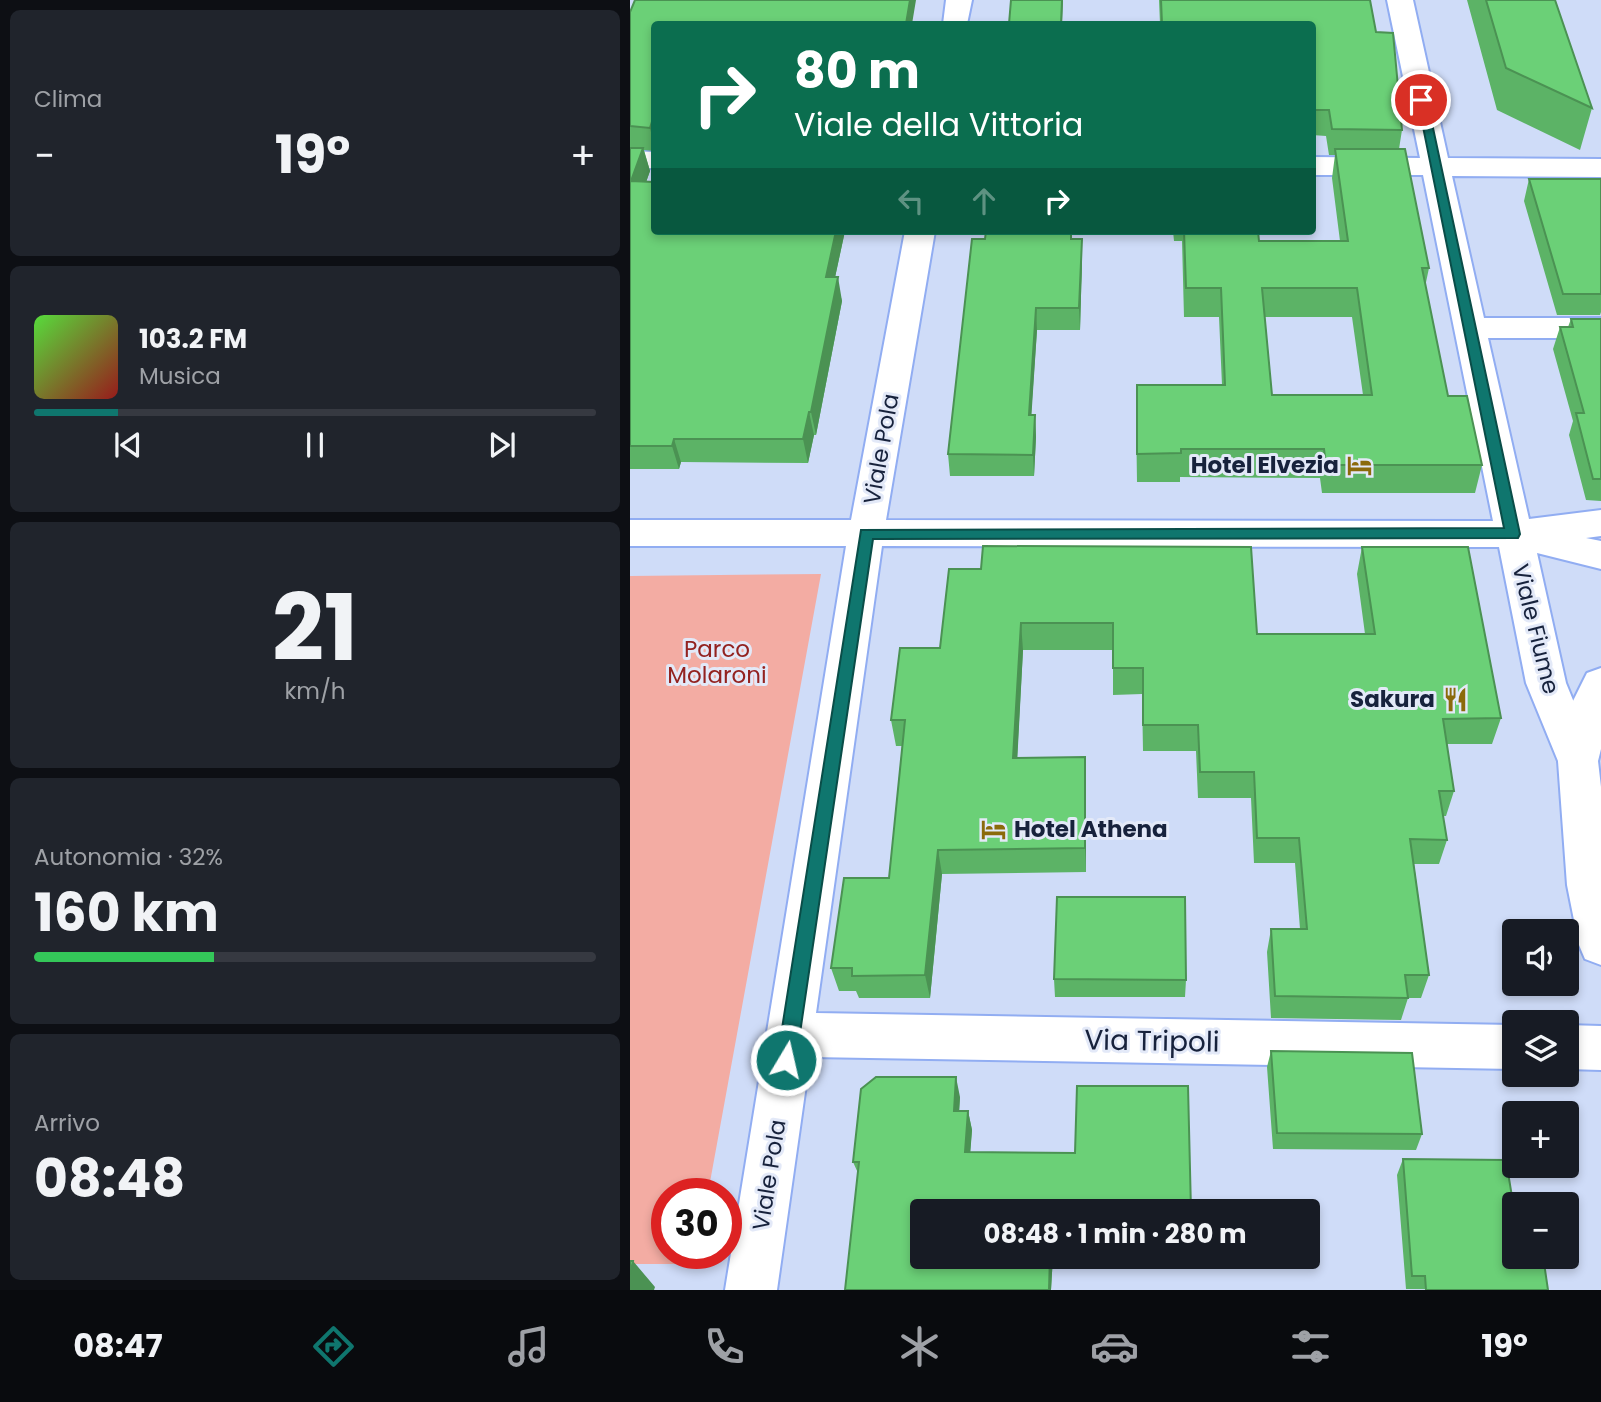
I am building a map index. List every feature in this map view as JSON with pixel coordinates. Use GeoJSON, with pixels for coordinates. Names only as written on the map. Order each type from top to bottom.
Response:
{"type":"FeatureCollection","features":[{"type":"Feature","properties":{"kind":"street"},"geometry":{"type":"LineString","coordinates":[[956,21],[959,0]]}},
{"type":"Feature","properties":{"kind":"street","name":"Viale Fiume"},"geometry":{"type":"LineString","coordinates":[[1400,0],[1546,683],[1578,761],[1589,885],[1601,945]]}},
{"type":"Feature","properties":{"kind":"street"},"geometry":{"type":"LineString","coordinates":[[630,160],[651,160]]}},
{"type":"Feature","properties":{"kind":"street"},"geometry":{"type":"LineString","coordinates":[[1316,166],[1601,168]]}},
{"type":"Feature","properties":{"kind":"street","name":"Viale Pola"},"geometry":{"type":"LineString","coordinates":[[751,1290],[866,534],[919,235]]}},
{"type":"Feature","properties":{"kind":"street"},"geometry":{"type":"LineString","coordinates":[[1469,328],[1601,328]]}},
{"type":"Feature","properties":{"kind":"street"},"geometry":{"type":"LineString","coordinates":[[630,533],[1513,534],[1601,523]]}},
{"type":"Feature","properties":{"kind":"street"},"geometry":{"type":"LineString","coordinates":[[1513,534],[1561,548],[1601,555]]}},
{"type":"Feature","properties":{"kind":"street","name":"Viale Fiume"},"geometry":{"type":"LineString","coordinates":[[1578,761],[1591,707],[1601,684]]}},
{"type":"Feature","properties":{"kind":"street","name":"Via Tripoli"},"geometry":{"type":"LineString","coordinates":[[790,1035],[1502,1047]]}},
{"type":"Feature","properties":{"kind":"street"},"geometry":{"type":"LineString","coordinates":[[1579,1048],[1601,1048]]}},
{"type":"Feature","properties":{"kind":"green space","name":"Parco Molaroni"},"geometry":{"type":"Polygon","coordinates":[[[821,574],[711,1178],[651,1178],[651,1264],[630,1264],[630,576],[821,574]]]}},
{"type":"Feature","properties":{"kind":"building"},"geometry":{"type":"Polygon","coordinates":[[[635,0],[910,0],[906,21],[651,21],[650,128],[630,126],[630,12],[635,0]]]}},
{"type":"Feature","properties":{"kind":"building"},"geometry":{"type":"Polygon","coordinates":[[[1011,0],[1062,0],[1061,21],[1009,21],[1011,0]]]}},
{"type":"Feature","properties":{"kind":"building"},"geometry":{"type":"Polygon","coordinates":[[[1161,0],[1370,0],[1376,32],[1393,33],[1402,130],[1332,129],[1329,110],[1316,110],[1316,21],[1162,21],[1161,0]]]}},
{"type":"Feature","properties":{"kind":"building"},"geometry":{"type":"Polygon","coordinates":[[[1486,0],[1555,0],[1592,108],[1506,68],[1486,0]]]}},
{"type":"Feature","properties":{"kind":"building"},"geometry":{"type":"Polygon","coordinates":[[[630,148],[643,148],[631,181],[651,182],[651,235],[835,235],[826,277],[838,277],[811,412],[803,439],[674,439],[672,446],[630,446],[630,148]]]}},
{"type":"Feature","properties":{"kind":"building"},"geometry":{"type":"Polygon","coordinates":[[[1335,149],[1405,149],[1429,268],[1422,268],[1448,396],[1467,396],[1482,465],[1326,465],[1324,449],[1181,449],[1181,453],[1137,454],[1137,385],[1225,385],[1221,288],[1186,288],[1184,235],[1258,235],[1259,241],[1348,241],[1335,149]],[[1262,288],[1272,395],[1372,395],[1357,288],[1262,288]]]}},
{"type":"Feature","properties":{"kind":"building"},"geometry":{"type":"Polygon","coordinates":[[[1529,179],[1601,179],[1601,294],[1563,294],[1529,179]]]}},
{"type":"Feature","properties":{"kind":"building"},"geometry":{"type":"Polygon","coordinates":[[[986,235],[1071,235],[1071,239],[1082,239],[1079,308],[1036,308],[1029,415],[1035,415],[1033,455],[948,454],[972,239],[985,239],[986,235]]]}},
{"type":"Feature","properties":{"kind":"building"},"geometry":{"type":"Polygon","coordinates":[[[1571,319],[1601,319],[1601,479],[1593,479],[1576,413],[1584,413],[1560,327],[1573,327],[1571,319]]]}},
{"type":"Feature","properties":{"kind":"building"},"geometry":{"type":"Polygon","coordinates":[[[983,546],[1251,547],[1257,634],[1375,634],[1362,547],[1468,547],[1501,718],[1443,719],[1454,791],[1439,791],[1447,840],[1410,839],[1429,975],[1405,975],[1408,998],[1275,996],[1271,929],[1307,929],[1299,838],[1257,838],[1254,772],[1200,772],[1198,725],[1143,725],[1143,668],[1113,668],[1113,623],[1021,623],[1013,758],[1085,757],[1085,848],[938,850],[925,975],[852,976],[852,968],[831,968],[844,878],[889,878],[905,720],[891,720],[900,648],[940,648],[949,569],[981,569],[983,546]]]}},
{"type":"Feature","properties":{"kind":"building"},"geometry":{"type":"Polygon","coordinates":[[[1057,897],[1185,897],[1186,980],[1054,979],[1057,897]]]}},
{"type":"Feature","properties":{"kind":"building"},"geometry":{"type":"Polygon","coordinates":[[[1271,1051],[1412,1053],[1422,1134],[1277,1133],[1271,1051]]]}},
{"type":"Feature","properties":{"kind":"building"},"geometry":{"type":"Polygon","coordinates":[[[876,1077],[956,1077],[954,1111],[968,1111],[965,1152],[1075,1153],[1077,1086],[1188,1086],[1191,1199],[910,1199],[910,1269],[1050,1269],[1049,1290],[845,1290],[859,1162],[853,1162],[861,1089],[876,1077]]]}},
{"type":"Feature","properties":{"kind":"building"},"geometry":{"type":"Polygon","coordinates":[[[1403,1159],[1502,1160],[1502,1178],[1509,1178],[1511,1192],[1502,1192],[1502,1269],[1545,1269],[1548,1290],[1426,1290],[1425,1276],[1412,1276],[1403,1159]]]}},
{"type":"Feature","properties":{"kind":"place","name":"Hotel Elvezia"},"geometry":{"type":"Point","coordinates":[1359,465]}},
{"type":"Feature","properties":{"kind":"place","name":"Sakura"},"geometry":{"type":"Point","coordinates":[1455,699]}},
{"type":"Feature","properties":{"kind":"place","name":"Hotel Athena"},"geometry":{"type":"Point","coordinates":[994,829]}},
{"type":"Feature","properties":{"kind":"route"},"geometry":{"type":"LineString","coordinates":[[786,1060],[866,534],[1513,534],[1421,100]]}}]}
